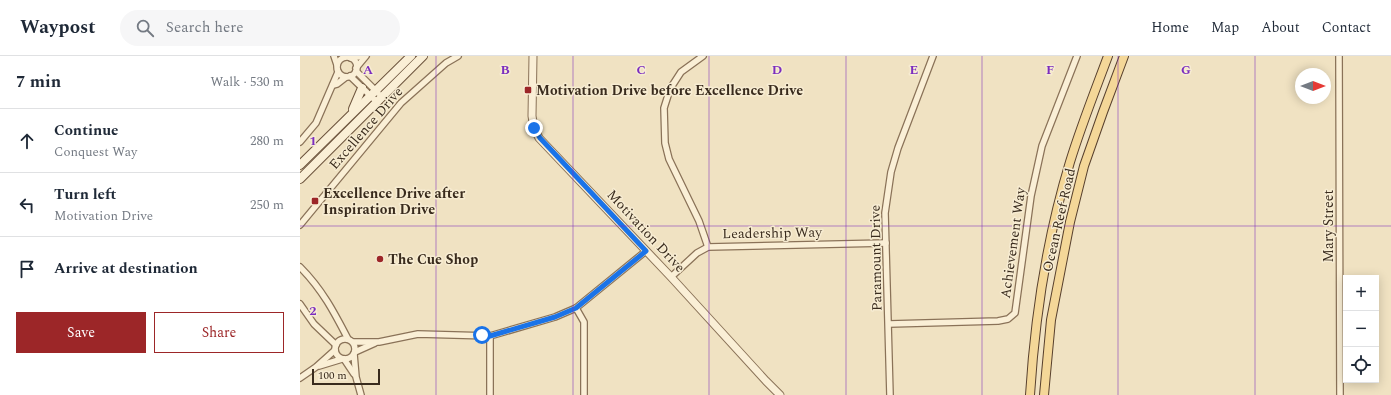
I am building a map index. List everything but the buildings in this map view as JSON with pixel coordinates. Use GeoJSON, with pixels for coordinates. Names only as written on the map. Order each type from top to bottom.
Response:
{"type":"FeatureCollection","features":[{"type":"Feature","properties":{"kind":"main road"},"geometry":{"type":"LineString","coordinates":[[300,179],[411,56]]}},
{"type":"Feature","properties":{"kind":"main road"},"geometry":{"type":"LineString","coordinates":[[300,165],[348,117],[376,96],[423,56]]}},
{"type":"Feature","properties":{"kind":"main road","name":"Ocean Reef Road"},"geometry":{"type":"LineString","coordinates":[[1030,395],[1037,319],[1044,272],[1056,218],[1070,162],[1108,56]]}},
{"type":"Feature","properties":{"kind":"main road","name":"Ocean Reef Road"},"geometry":{"type":"LineString","coordinates":[[1044,395],[1051,320],[1070,222],[1084,166],[1124,56]]}},
{"type":"Feature","properties":{"kind":"main road"},"geometry":{"type":"LineString","coordinates":[[348,117],[359,98],[362,88]]}},
{"type":"Feature","properties":{"kind":"street"},"geometry":{"type":"LineString","coordinates":[[300,142],[316,123],[333,85],[338,72],[334,56]]}},
{"type":"Feature","properties":{"kind":"street"},"geometry":{"type":"LineString","coordinates":[[337,64],[342,57],[351,58],[363,56]]}},
{"type":"Feature","properties":{"kind":"street"},"geometry":{"type":"LineString","coordinates":[[333,85],[348,77],[366,56]]}},
{"type":"Feature","properties":{"kind":"street","name":"Excellence Drive"},"geometry":{"type":"LineString","coordinates":[[300,225],[401,103],[446,62],[458,56]]}},
{"type":"Feature","properties":{"kind":"street","name":"Motivation Drive"},"geometry":{"type":"LineString","coordinates":[[529,56],[533,69]]}},
{"type":"Feature","properties":{"kind":"street","name":"Motivation Drive"},"geometry":{"type":"LineString","coordinates":[[533,56],[532,116],[534,128],[540,138],[780,395]]}},
{"type":"Feature","properties":{"kind":"street"},"geometry":{"type":"LineString","coordinates":[[703,56],[681,72],[670,89],[664,108],[665,143],[669,159],[699,221],[708,247]]}},
{"type":"Feature","properties":{"kind":"street","name":"Paramount Drive"},"geometry":{"type":"LineString","coordinates":[[890,395],[885,213],[891,172],[898,148],[933,56]]}},
{"type":"Feature","properties":{"kind":"street","name":"Achievement Way"},"geometry":{"type":"LineString","coordinates":[[889,324],[998,321],[1008,319],[1015,313],[1031,196],[1042,146],[1077,56]]}},
{"type":"Feature","properties":{"kind":"street","name":"Mary Street"},"geometry":{"type":"LineString","coordinates":[[1339,56],[1340,395]]}},
{"type":"Feature","properties":{"kind":"street"},"geometry":{"type":"LineString","coordinates":[[351,58],[354,61],[356,69],[376,96]]}},
{"type":"Feature","properties":{"kind":"street"},"geometry":{"type":"LineString","coordinates":[[338,72],[340,75],[348,77],[362,88],[376,96]]}},
{"type":"Feature","properties":{"kind":"street","name":"Leadership Way"},"geometry":{"type":"LineString","coordinates":[[671,277],[697,253],[708,247],[886,243]]}},
{"type":"Feature","properties":{"kind":"street"},"geometry":{"type":"LineString","coordinates":[[316,367],[350,358],[355,353],[379,342],[418,334],[490,336],[555,317],[576,308],[646,251]]}},
{"type":"Feature","properties":{"kind":"street"},"geometry":{"type":"LineString","coordinates":[[300,267],[316,284],[329,303],[350,341],[355,345],[356,377],[361,395]]}},
{"type":"Feature","properties":{"kind":"street"},"geometry":{"type":"LineString","coordinates":[[300,304],[314,324],[335,348],[337,356],[343,359],[356,377]]}},
{"type":"Feature","properties":{"kind":"street"},"geometry":{"type":"LineString","coordinates":[[576,308],[584,322],[584,395]]}},
{"type":"Feature","properties":{"kind":"street"},"geometry":{"type":"LineString","coordinates":[[490,336],[490,395]]}},
{"type":"Feature","properties":{"kind":"street"},"geometry":{"type":"LineString","coordinates":[[300,378],[316,367],[342,339],[350,341],[379,342]]}},
{"type":"Feature","properties":{"kind":"place","name":"Motivation Drive before Excellence Drive"},"geometry":{"type":"Point","coordinates":[528,90]}},
{"type":"Feature","properties":{"kind":"place","name":"Excellence Drive after Inspiration Drive"},"geometry":{"type":"Point","coordinates":[315,201]}},
{"type":"Feature","properties":{"kind":"place","name":"The Cue Shop"},"geometry":{"type":"Point","coordinates":[380,259]}},
{"type":"Feature","properties":{"kind":"route"},"geometry":{"type":"LineString","coordinates":[[482,335],[490,336],[555,317],[576,308],[646,251],[540,138],[534,128]]}}]}
